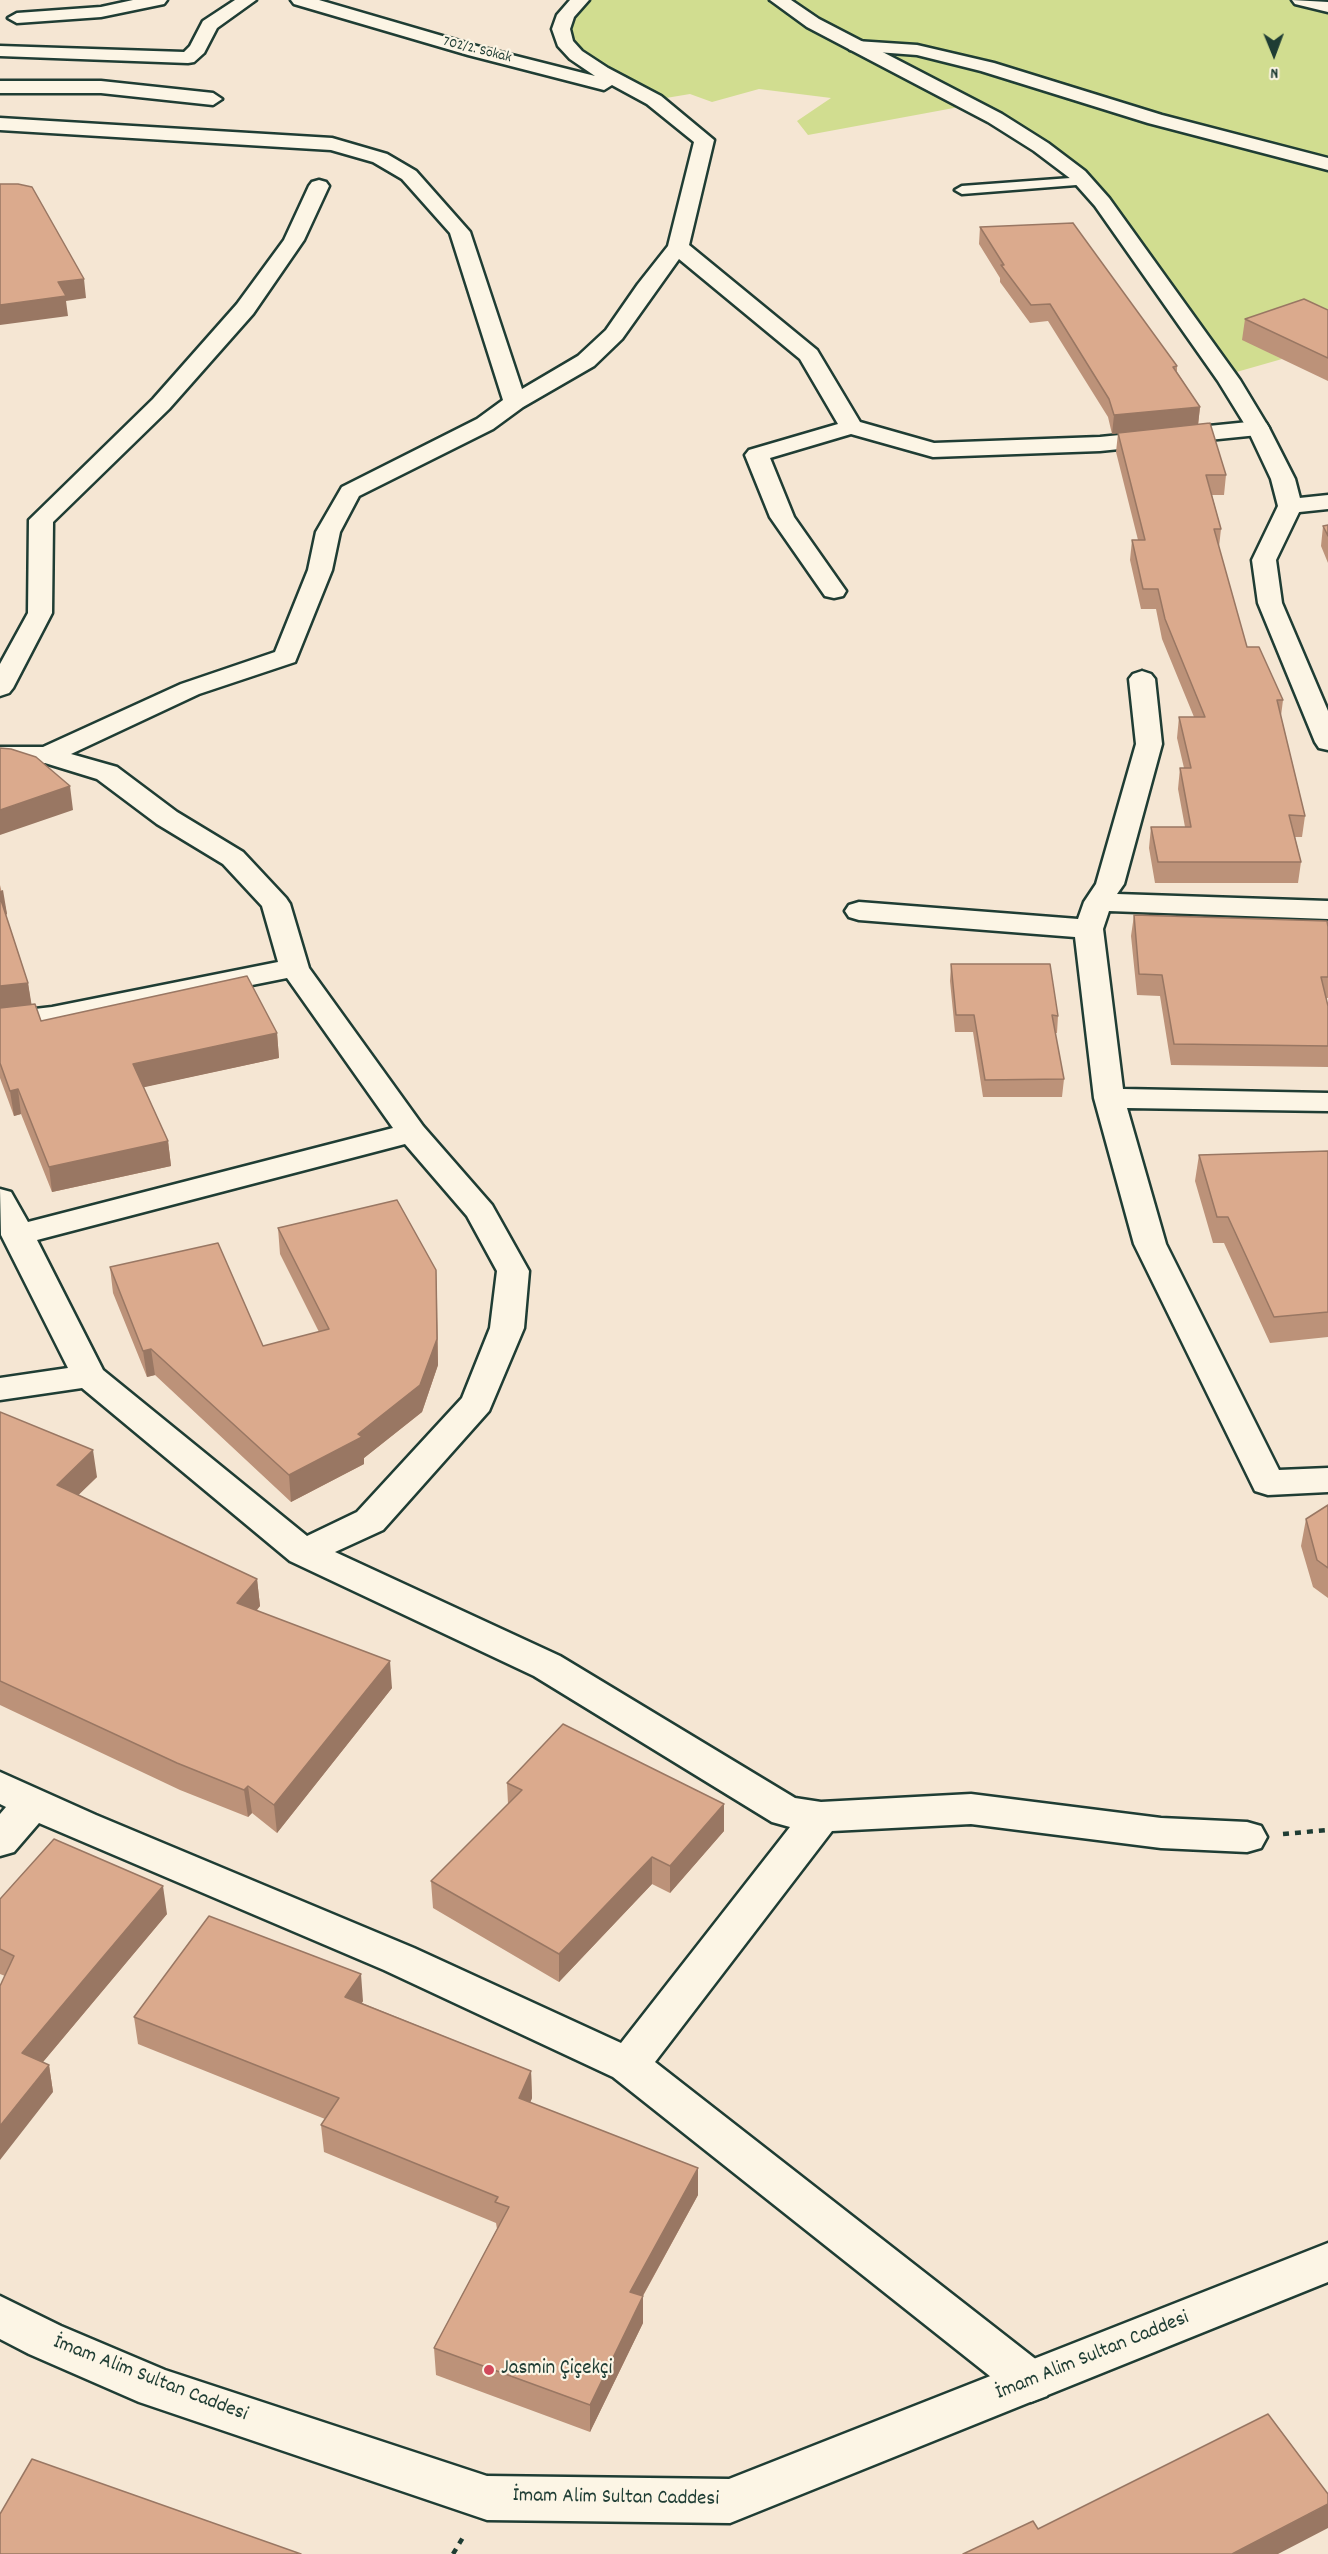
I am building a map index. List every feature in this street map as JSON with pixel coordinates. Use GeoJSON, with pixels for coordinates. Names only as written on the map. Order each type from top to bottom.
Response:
{"type":"FeatureCollection","features":[{"type":"Feature","properties":{"kind":"street"},"geometry":{"type":"LineString","coordinates":[[17,18],[101,12],[158,0]]}},
{"type":"Feature","properties":{"kind":"street"},"geometry":{"type":"LineString","coordinates":[[0,51],[188,58],[198,49],[209,25],[247,0]]}},
{"type":"Feature","properties":{"kind":"street","name":"702/2. Sokak"},"geometry":{"type":"LineString","coordinates":[[300,0],[474,51],[579,76],[654,100]]}},
{"type":"Feature","properties":{"kind":"street"},"geometry":{"type":"LineString","coordinates":[[47,754],[190,689],[286,657],[320,570],[328,532],[350,492],[485,424],[515,402],[586,361],[614,334],[645,288],[678,247],[704,140],[654,100],[601,72],[576,55],[564,42],[561,29],[566,15],[580,0]]}},
{"type":"Feature","properties":{"kind":"street"},"geometry":{"type":"LineString","coordinates":[[780,0],[813,23],[995,118],[1041,147],[1083,181],[1102,202],[1230,380],[1258,428],[1283,479],[1290,506],[1264,560],[1270,603],[1320,700],[1328,742]]}},
{"type":"Feature","properties":{"kind":"street"},"geometry":{"type":"LineString","coordinates":[[1301,0],[1328,7]]}},
{"type":"Feature","properties":{"kind":"street"},"geometry":{"type":"LineString","coordinates":[[856,46],[917,50],[987,67],[1155,119],[1328,164]]}},
{"type":"Feature","properties":{"kind":"street"},"geometry":{"type":"LineString","coordinates":[[0,87],[101,87],[213,99]]}},
{"type":"Feature","properties":{"kind":"street"},"geometry":{"type":"LineString","coordinates":[[0,107],[107,130]]}},
{"type":"Feature","properties":{"kind":"street"},"geometry":{"type":"LineString","coordinates":[[0,124],[265,142],[332,144],[380,159],[409,175],[460,232],[515,402]]}},
{"type":"Feature","properties":{"kind":"street"},"geometry":{"type":"LineString","coordinates":[[0,688],[40,613],[41,520],[161,404],[245,309],[294,240],[319,186]]}},
{"type":"Feature","properties":{"kind":"street"},"geometry":{"type":"LineString","coordinates":[[678,247],[809,355],[851,427]]}},
{"type":"Feature","properties":{"kind":"street"},"geometry":{"type":"LineString","coordinates":[[834,591],[782,517],[757,455],[851,427],[933,450],[1100,444],[1258,428]]}},
{"type":"Feature","properties":{"kind":"street"},"geometry":{"type":"LineString","coordinates":[[1290,506],[1328,502]]}},
{"type":"Feature","properties":{"kind":"street"},"geometry":{"type":"LineString","coordinates":[[1142,679],[1149,744],[1110,884],[1094,915],[1109,1098],[1150,1244],[1268,1483],[1328,1480]]}},
{"type":"Feature","properties":{"kind":"street"},"geometry":{"type":"LineString","coordinates":[[0,755],[47,754],[107,773],[167,818],[233,858],[276,904],[294,968],[412,1133],[481,1212],[513,1272],[507,1328],[477,1403],[370,1521],[303,1552]]}},
{"type":"Feature","properties":{"kind":"street"},"geometry":{"type":"LineString","coordinates":[[859,910],[1094,915],[1328,910]]}},
{"type":"Feature","properties":{"kind":"street"},"geometry":{"type":"LineString","coordinates":[[0,1022],[52,1016],[294,968]]}},
{"type":"Feature","properties":{"kind":"street"},"geometry":{"type":"LineString","coordinates":[[1109,1098],[1328,1102]]}},
{"type":"Feature","properties":{"kind":"street"},"geometry":{"type":"LineString","coordinates":[[17,1235],[226,1179],[412,1133]]}},
{"type":"Feature","properties":{"kind":"street"},"geometry":{"type":"LineString","coordinates":[[0,1199],[89,1376],[303,1552],[547,1666],[786,1812],[820,1817],[971,1809],[1161,1833],[1247,1837]]}},
{"type":"Feature","properties":{"kind":"street"},"geometry":{"type":"LineString","coordinates":[[0,1389],[89,1376]]}},
{"type":"Feature","properties":{"kind":"street"},"geometry":{"type":"LineString","coordinates":[[0,1841],[16,1795],[399,1959],[628,2065],[1031,2382]]}},
{"type":"Feature","properties":{"kind":"street"},"geometry":{"type":"LineString","coordinates":[[628,2065],[820,1817]]}},
{"type":"Feature","properties":{"kind":"street","name":"İmam Alim Sultan Caddesi"},"geometry":{"type":"LineString","coordinates":[[0,2316],[45,2340],[155,2387],[487,2498],[730,2501],[1328,2262]]}},
{"type":"Feature","properties":{"kind":"lane"},"geometry":{"type":"LineString","coordinates":[[962,190],[1083,181]]}},
{"type":"Feature","properties":{"kind":"green space"},"geometry":{"type":"Polygon","coordinates":[[[580,0],[1301,0],[1328,7],[1328,332],[1243,339],[1282,359],[1226,375],[1078,175],[970,105],[808,135],[797,121],[831,98],[759,89],[712,102],[690,94],[654,100],[576,55],[566,15],[580,0]]]}},
{"type":"Feature","properties":{"kind":"building"},"geometry":{"type":"Polygon","coordinates":[[[0,184],[32,187],[84,279],[58,282],[66,296],[0,305],[0,184]]]}},
{"type":"Feature","properties":{"kind":"building"},"geometry":{"type":"Polygon","coordinates":[[[1073,223],[1177,366],[1173,367],[1200,407],[1114,415],[1109,399],[1050,304],[1031,305],[1001,265],[1004,265],[980,227],[1073,223]]]}},
{"type":"Feature","properties":{"kind":"building"},"geometry":{"type":"Polygon","coordinates":[[[1304,299],[1328,310],[1328,358],[1245,319],[1304,299]]]}},
{"type":"Feature","properties":{"kind":"building"},"geometry":{"type":"Polygon","coordinates":[[[1210,423],[1226,475],[1206,475],[1221,529],[1214,529],[1247,647],[1259,647],[1283,700],[1277,700],[1305,816],[1289,815],[1301,862],[1158,862],[1151,827],[1191,827],[1180,768],[1191,768],[1179,717],[1205,717],[1165,619],[1158,589],[1143,589],[1132,540],[1145,540],[1118,433],[1210,423]]]}},
{"type":"Feature","properties":{"kind":"building"},"geometry":{"type":"Polygon","coordinates":[[[1328,525],[1328,536],[1323,526],[1328,525]]]}},
{"type":"Feature","properties":{"kind":"building"},"geometry":{"type":"Polygon","coordinates":[[[0,748],[36,757],[70,786],[0,810],[0,748]]]}},
{"type":"Feature","properties":{"kind":"building"},"geometry":{"type":"Polygon","coordinates":[[[0,897],[28,983],[0,986],[0,897]]]}},
{"type":"Feature","properties":{"kind":"building"},"geometry":{"type":"Polygon","coordinates":[[[1134,915],[1327,921],[1328,977],[1321,977],[1328,1006],[1328,1046],[1174,1044],[1162,975],[1139,974],[1134,915]]]}},
{"type":"Feature","properties":{"kind":"building"},"geometry":{"type":"Polygon","coordinates":[[[951,964],[1050,964],[1058,1016],[1052,1015],[1064,1079],[985,1080],[974,1015],[956,1015],[951,964]]]}},
{"type":"Feature","properties":{"kind":"building"},"geometry":{"type":"Polygon","coordinates":[[[247,976],[277,1033],[133,1064],[168,1141],[49,1167],[18,1089],[10,1091],[0,1063],[0,1008],[35,1004],[41,1021],[247,976]]]}},
{"type":"Feature","properties":{"kind":"building"},"geometry":{"type":"Polygon","coordinates":[[[1328,1151],[1328,1312],[1274,1317],[1228,1217],[1217,1217],[1199,1155],[1328,1151]]]}},
{"type":"Feature","properties":{"kind":"building"},"geometry":{"type":"Polygon","coordinates":[[[397,1200],[436,1270],[437,1339],[420,1385],[358,1434],[362,1437],[289,1475],[151,1349],[143,1351],[110,1267],[218,1243],[263,1346],[329,1329],[278,1228],[397,1200]]]}},
{"type":"Feature","properties":{"kind":"building"},"geometry":{"type":"Polygon","coordinates":[[[0,1412],[93,1450],[57,1485],[257,1579],[237,1603],[390,1661],[274,1805],[248,1786],[244,1790],[177,1763],[0,1681],[0,1412]]]}},
{"type":"Feature","properties":{"kind":"building"},"geometry":{"type":"Polygon","coordinates":[[[1328,1505],[1328,1568],[1317,1560],[1306,1519],[1328,1505]]]}},
{"type":"Feature","properties":{"kind":"building"},"geometry":{"type":"Polygon","coordinates":[[[563,1724],[724,1804],[670,1866],[652,1857],[559,1954],[431,1881],[522,1790],[507,1783],[563,1724]]]}},
{"type":"Feature","properties":{"kind":"building"},"geometry":{"type":"Polygon","coordinates":[[[54,1839],[163,1886],[22,2053],[49,2065],[0,2126],[0,1986],[14,1956],[0,1949],[0,1899],[54,1839]]]}},
{"type":"Feature","properties":{"kind":"building"},"geometry":{"type":"Polygon","coordinates":[[[209,1916],[361,1974],[345,1997],[531,2071],[519,2098],[698,2168],[630,2292],[643,2296],[590,2405],[434,2348],[509,2207],[495,2202],[498,2197],[321,2125],[339,2098],[134,2017],[209,1916]]]}},
{"type":"Feature","properties":{"kind":"building"},"geometry":{"type":"Polygon","coordinates":[[[1268,2414],[1328,2494],[1328,2504],[1232,2554],[963,2554],[1033,2521],[1038,2529],[1268,2414]]]}},
{"type":"Feature","properties":{"kind":"building"},"geometry":{"type":"Polygon","coordinates":[[[32,2459],[301,2554],[0,2554],[0,2514],[32,2459]]]}},
{"type":"Feature","properties":{"kind":"place","name":"Jasmin Çiçekçi"},"geometry":{"type":"Point","coordinates":[489,2370]}}]}
